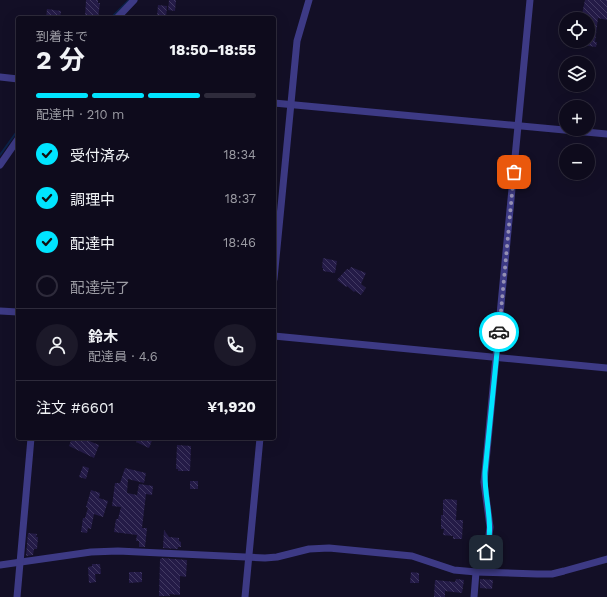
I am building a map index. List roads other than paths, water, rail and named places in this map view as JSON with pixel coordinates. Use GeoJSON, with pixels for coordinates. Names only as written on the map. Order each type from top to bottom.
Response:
{"type":"FeatureCollection","features":[{"type":"Feature","properties":{"kind":"street"},"geometry":{"type":"LineString","coordinates":[[276,259],[297,41],[309,0]]}},
{"type":"Feature","properties":{"kind":"street"},"geometry":{"type":"LineString","coordinates":[[474,597],[476,572],[488,544],[490,527],[485,477],[530,0]]}},
{"type":"Feature","properties":{"kind":"street"},"geometry":{"type":"LineString","coordinates":[[119,16],[132,1]]}},
{"type":"Feature","properties":{"kind":"street"},"geometry":{"type":"LineString","coordinates":[[0,77],[16,78]]}},
{"type":"Feature","properties":{"kind":"street"},"geometry":{"type":"LineString","coordinates":[[276,103],[607,134]]}},
{"type":"Feature","properties":{"kind":"street"},"geometry":{"type":"LineString","coordinates":[[0,165],[16,142]]}},
{"type":"Feature","properties":{"kind":"street"},"geometry":{"type":"LineString","coordinates":[[0,311],[16,312]]}},
{"type":"Feature","properties":{"kind":"street"},"geometry":{"type":"LineString","coordinates":[[276,336],[607,368]]}},
{"type":"Feature","properties":{"kind":"street"},"geometry":{"type":"LineString","coordinates":[[17,597],[31,440]]}},
{"type":"Feature","properties":{"kind":"street"},"geometry":{"type":"LineString","coordinates":[[245,597],[260,440]]}},
{"type":"Feature","properties":{"kind":"street"},"geometry":{"type":"LineString","coordinates":[[0,565],[91,552],[118,551],[277,557],[309,549],[329,548],[412,556],[449,569],[476,572],[552,574],[607,559]]}},
{"type":"Feature","properties":{"kind":"waterway"},"geometry":{"type":"LineString","coordinates":[[113,16],[129,0]]}},
{"type":"Feature","properties":{"kind":"waterway"},"geometry":{"type":"LineString","coordinates":[[0,155],[16,133]]}}]}
